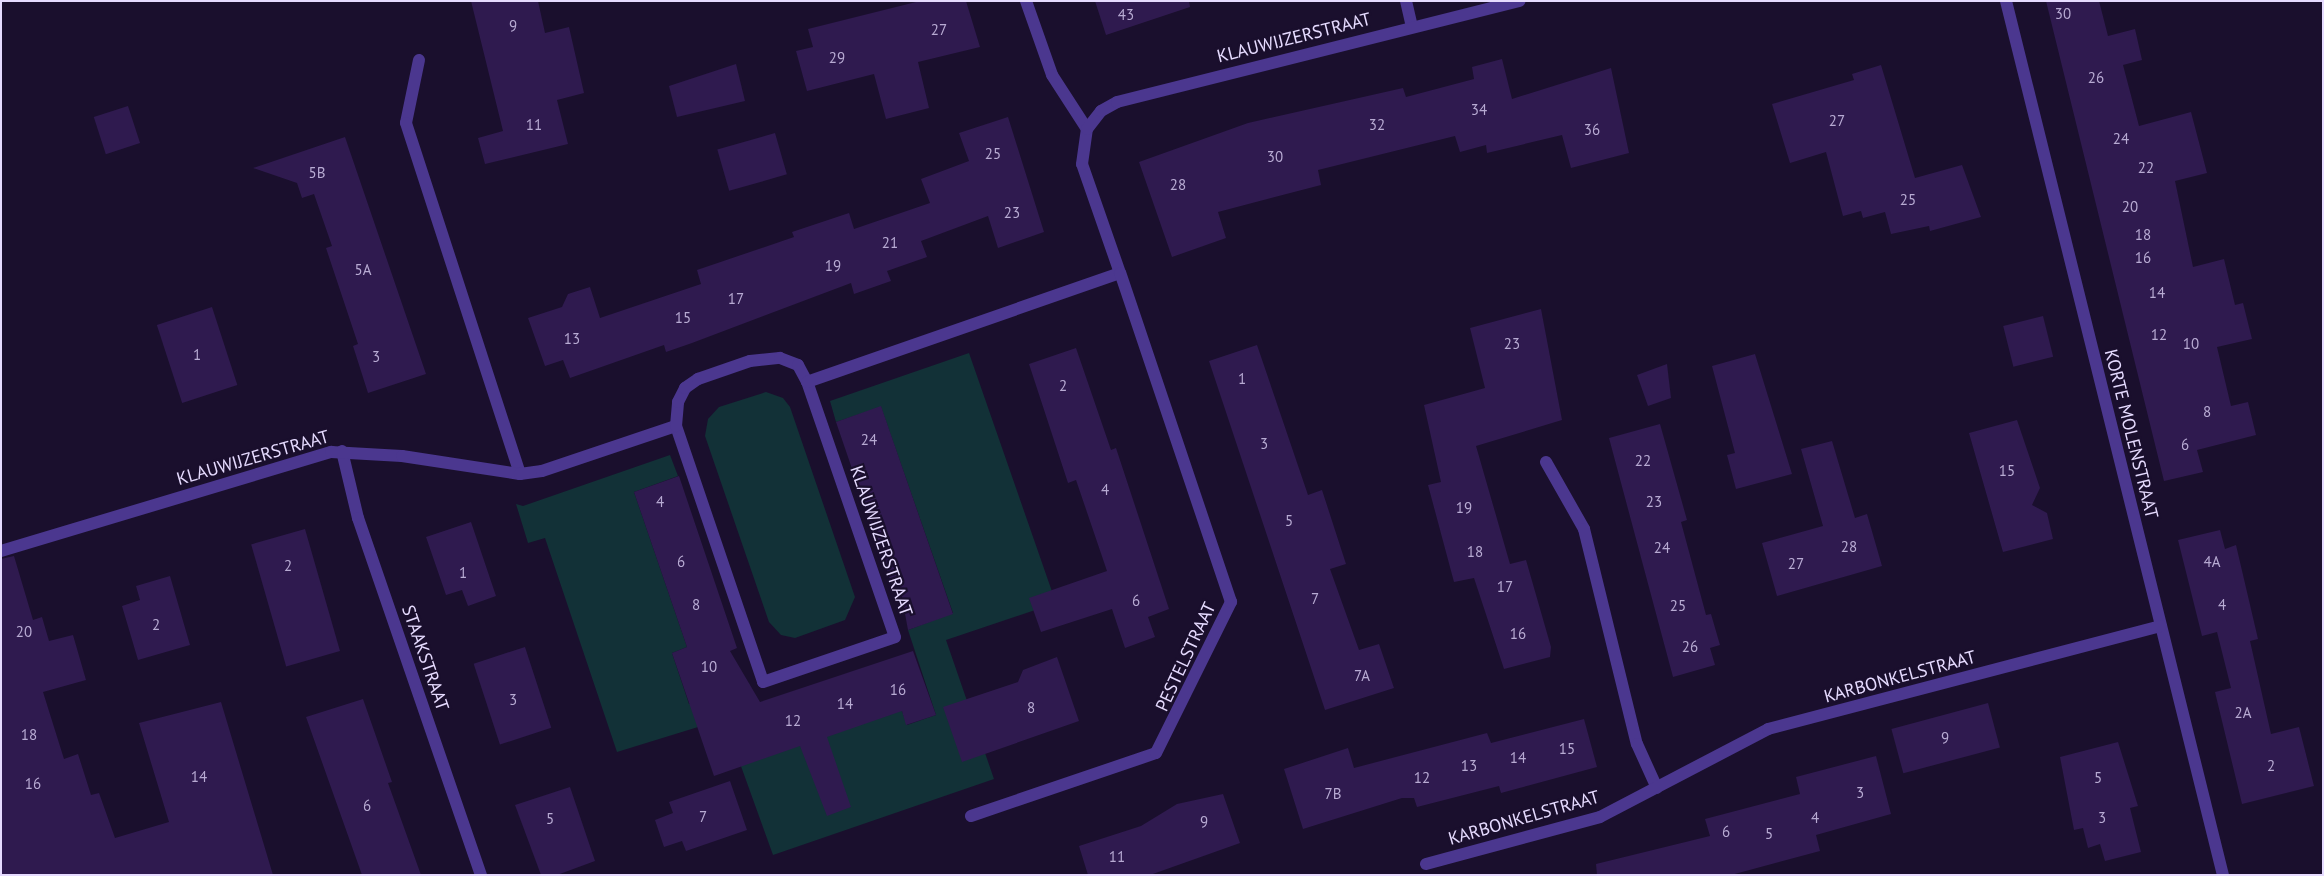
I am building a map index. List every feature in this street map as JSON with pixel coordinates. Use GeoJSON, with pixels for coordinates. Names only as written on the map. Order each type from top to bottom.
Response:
{"type":"FeatureCollection","features":[{"type":"Feature","properties":{"kind":"street"},"geometry":{"type":"LineString","coordinates":[[807,382],[1120,274],[1082,164],[1087,129],[1052,76],[1026,1]]}},
{"type":"Feature","properties":{"kind":"street"},"geometry":{"type":"LineString","coordinates":[[1406,1],[1412,26]]}},
{"type":"Feature","properties":{"kind":"street","name":"KLAUWIJZERSTRAAT"},"geometry":{"type":"LineString","coordinates":[[1087,129],[1117,102],[1412,26],[1520,1]]}},
{"type":"Feature","properties":{"kind":"street","name":"KORTE MOLENSTRAAT"},"geometry":{"type":"LineString","coordinates":[[2006,1],[2223,875]]}},
{"type":"Feature","properties":{"kind":"street"},"geometry":{"type":"LineString","coordinates":[[419,60],[406,123],[520,474]]}},
{"type":"Feature","properties":{"kind":"street","name":"PESTELSTRAAT"},"geometry":{"type":"LineString","coordinates":[[971,816],[1156,753],[1231,602],[1120,274]]}},
{"type":"Feature","properties":{"kind":"street","name":"KLAUWIJZERSTRAAT"},"geometry":{"type":"LineString","coordinates":[[780,358],[798,366],[807,382],[895,637],[763,682],[676,426],[678,402],[698,378],[750,361],[780,358]]}},
{"type":"Feature","properties":{"kind":"street","name":"KLAUWIJZERSTRAAT"},"geometry":{"type":"LineString","coordinates":[[1,551],[342,451],[520,474],[542,472],[676,426]]}},
{"type":"Feature","properties":{"kind":"street","name":"STAAKSTRAAT"},"geometry":{"type":"LineString","coordinates":[[342,451],[358,518],[481,875]]}},
{"type":"Feature","properties":{"kind":"street"},"geometry":{"type":"LineString","coordinates":[[1546,462],[1584,529],[1637,744],[1657,788]]}},
{"type":"Feature","properties":{"kind":"street","name":"KARBONKELSTRAAT"},"geometry":{"type":"LineString","coordinates":[[1426,864],[1600,817],[1768,729],[2161,626]]}},
{"type":"Feature","properties":{"kind":"green space"},"geometry":{"type":"Polygon","coordinates":[[[969,353],[1056,603],[946,640],[994,779],[773,855],[724,719],[617,752],[545,538],[528,543],[516,504],[523,506],[670,455],[678,476],[634,492],[687,647],[672,653],[689,704],[749,683],[756,704],[902,711],[907,725],[936,715],[908,630],[953,613],[881,407],[836,422],[830,401],[969,353]]]}},
{"type":"Feature","properties":{"kind":"green space"},"geometry":{"type":"Polygon","coordinates":[[[766,392],[783,398],[790,407],[855,597],[845,620],[795,638],[781,635],[769,622],[705,436],[708,419],[719,407],[766,392]]]}},
{"type":"Feature","properties":{"kind":"building"},"geometry":{"type":"Polygon","coordinates":[[[471,1],[538,1],[545,33],[569,27],[584,93],[557,100],[568,144],[485,164],[478,138],[503,131],[471,1]]]}},
{"type":"Feature","properties":{"kind":"building"},"geometry":{"type":"Polygon","coordinates":[[[920,1],[966,1],[980,47],[918,62],[929,108],[886,119],[874,74],[807,91],[796,51],[813,47],[808,29],[920,1]]]}},
{"type":"Feature","properties":{"kind":"building"},"geometry":{"type":"Polygon","coordinates":[[[1095,1],[1189,1],[1190,7],[1106,35],[1095,1]]]}},
{"type":"Feature","properties":{"kind":"building"},"geometry":{"type":"Polygon","coordinates":[[[2046,1],[2099,1],[2108,36],[2135,29],[2142,60],[2123,65],[2139,126],[2191,112],[2207,173],[2175,181],[2193,267],[2224,259],[2235,305],[2243,303],[2252,339],[2217,347],[2231,406],[2248,402],[2256,435],[2197,450],[2203,472],[2164,481],[2046,1]]]}},
{"type":"Feature","properties":{"kind":"building"},"geometry":{"type":"Polygon","coordinates":[[[1502,59],[1512,99],[1611,68],[1629,153],[1571,168],[1562,135],[1487,153],[1486,145],[1460,152],[1455,136],[1318,170],[1321,185],[1218,212],[1226,238],[1172,257],[1139,162],[1248,123],[1403,88],[1406,97],[1474,79],[1472,67],[1502,59]]]}},
{"type":"Feature","properties":{"kind":"building"},"geometry":{"type":"Polygon","coordinates":[[[736,64],[745,101],[677,117],[669,86],[736,64]]]}},
{"type":"Feature","properties":{"kind":"building"},"geometry":{"type":"Polygon","coordinates":[[[1881,65],[1915,178],[1962,165],[1981,217],[1930,231],[1929,226],[1891,234],[1885,212],[1863,218],[1861,211],[1843,216],[1826,152],[1790,163],[1772,104],[1854,80],[1852,74],[1881,65]]]}},
{"type":"Feature","properties":{"kind":"building"},"geometry":{"type":"Polygon","coordinates":[[[128,106],[140,143],[106,154],[94,117],[128,106]]]}},
{"type":"Feature","properties":{"kind":"building"},"geometry":{"type":"Polygon","coordinates":[[[1008,117],[1044,232],[998,248],[988,216],[921,241],[927,257],[887,271],[891,281],[854,294],[851,283],[666,352],[664,345],[570,378],[563,360],[545,366],[528,318],[562,307],[568,294],[590,287],[600,318],[701,284],[697,270],[794,237],[792,232],[849,213],[854,229],[930,203],[921,179],[969,161],[959,133],[1008,117]]]}},
{"type":"Feature","properties":{"kind":"building"},"geometry":{"type":"Polygon","coordinates":[[[775,133],[787,174],[729,191],[717,150],[775,133]]]}},
{"type":"Feature","properties":{"kind":"building"},"geometry":{"type":"Polygon","coordinates":[[[345,137],[426,374],[368,393],[353,346],[358,344],[326,248],[332,246],[314,194],[302,198],[297,183],[253,168],[345,137]]]}},
{"type":"Feature","properties":{"kind":"building"},"geometry":{"type":"Polygon","coordinates":[[[212,307],[237,385],[182,403],[157,325],[212,307]]]}},
{"type":"Feature","properties":{"kind":"building"},"geometry":{"type":"Polygon","coordinates":[[[1541,309],[1562,420],[1476,446],[1510,564],[1526,560],[1551,647],[1550,657],[1504,669],[1474,578],[1454,582],[1428,485],[1441,482],[1424,405],[1485,388],[1470,328],[1541,309]]]}},
{"type":"Feature","properties":{"kind":"building"},"geometry":{"type":"Polygon","coordinates":[[[2043,316],[2053,357],[2013,367],[2003,326],[2043,316]]]}},
{"type":"Feature","properties":{"kind":"building"},"geometry":{"type":"Polygon","coordinates":[[[1257,345],[1308,495],[1322,490],[1346,564],[1330,569],[1359,650],[1379,644],[1394,688],[1325,710],[1209,361],[1257,345]]]}},
{"type":"Feature","properties":{"kind":"building"},"geometry":{"type":"Polygon","coordinates":[[[1076,348],[1111,450],[1116,448],[1169,609],[1148,617],[1155,637],[1125,648],[1112,609],[1041,632],[1029,598],[1107,571],[1076,480],[1068,483],[1029,364],[1076,348]]]}},
{"type":"Feature","properties":{"kind":"building"},"geometry":{"type":"Polygon","coordinates":[[[1755,354],[1792,474],[1736,489],[1727,455],[1735,453],[1712,366],[1755,354]]]}},
{"type":"Feature","properties":{"kind":"building"},"geometry":{"type":"Polygon","coordinates":[[[1667,364],[1671,398],[1648,406],[1637,375],[1667,364]]]}},
{"type":"Feature","properties":{"kind":"building"},"geometry":{"type":"Polygon","coordinates":[[[881,406],[953,614],[908,630],[901,592],[895,594],[836,422],[881,406]]]}},
{"type":"Feature","properties":{"kind":"building"},"geometry":{"type":"Polygon","coordinates":[[[2017,420],[2040,488],[2032,505],[2047,513],[2053,539],[2003,552],[1969,433],[2017,420]]]}},
{"type":"Feature","properties":{"kind":"building"},"geometry":{"type":"Polygon","coordinates":[[[1660,424],[1687,520],[1681,522],[1706,615],[1711,614],[1720,645],[1710,648],[1715,665],[1673,677],[1609,438],[1660,424]]]}},
{"type":"Feature","properties":{"kind":"building"},"geometry":{"type":"Polygon","coordinates":[[[1832,441],[1855,518],[1867,514],[1882,566],[1777,596],[1762,543],[1823,526],[1801,449],[1832,441]]]}},
{"type":"Feature","properties":{"kind":"building"},"geometry":{"type":"Polygon","coordinates":[[[679,476],[737,648],[730,651],[760,702],[913,651],[936,715],[906,725],[902,711],[827,737],[851,807],[827,816],[800,746],[714,776],[672,653],[687,647],[634,492],[679,476]]]}},
{"type":"Feature","properties":{"kind":"building"},"geometry":{"type":"Polygon","coordinates":[[[471,522],[496,596],[468,606],[462,590],[446,595],[426,537],[471,522]]]}},
{"type":"Feature","properties":{"kind":"building"},"geometry":{"type":"Polygon","coordinates":[[[305,529],[340,651],[286,667],[251,544],[305,529]]]}},
{"type":"Feature","properties":{"kind":"building"},"geometry":{"type":"Polygon","coordinates":[[[2220,530],[2225,549],[2236,545],[2258,639],[2250,641],[2271,734],[2299,727],[2314,786],[2242,804],[2215,692],[2231,688],[2217,632],[2202,636],[2178,540],[2220,530]]]}},
{"type":"Feature","properties":{"kind":"building"},"geometry":{"type":"Polygon","coordinates":[[[14,556],[33,620],[42,617],[49,641],[73,635],[86,680],[43,692],[64,759],[78,754],[91,795],[99,793],[115,838],[169,822],[139,723],[221,702],[273,875],[1,875],[1,559],[14,556]]]}},
{"type":"Feature","properties":{"kind":"building"},"geometry":{"type":"Polygon","coordinates":[[[170,576],[190,645],[138,660],[122,606],[140,600],[136,586],[170,576]]]}},
{"type":"Feature","properties":{"kind":"building"},"geometry":{"type":"Polygon","coordinates":[[[525,647],[551,728],[500,745],[474,664],[525,647]]]}},
{"type":"Feature","properties":{"kind":"building"},"geometry":{"type":"Polygon","coordinates":[[[1057,657],[1079,721],[962,762],[943,707],[1018,682],[1023,670],[1057,657]]]}},
{"type":"Feature","properties":{"kind":"building"},"geometry":{"type":"Polygon","coordinates":[[[363,699],[392,782],[388,783],[421,875],[362,875],[306,717],[363,699]]]}},
{"type":"Feature","properties":{"kind":"building"},"geometry":{"type":"Polygon","coordinates":[[[1988,703],[2000,747],[1903,773],[1891,729],[1988,703]]]}},
{"type":"Feature","properties":{"kind":"building"},"geometry":{"type":"Polygon","coordinates":[[[1584,719],[1597,767],[1501,793],[1499,786],[1417,807],[1414,798],[1402,798],[1303,829],[1284,769],[1348,748],[1354,768],[1487,733],[1491,743],[1584,719]]]}},
{"type":"Feature","properties":{"kind":"building"},"geometry":{"type":"Polygon","coordinates":[[[2118,742],[2138,806],[2130,808],[2141,852],[2105,861],[2100,844],[2088,848],[2083,828],[2074,830],[2060,757],[2118,742]]]}},
{"type":"Feature","properties":{"kind":"building"},"geometry":{"type":"Polygon","coordinates":[[[1876,756],[1891,814],[1816,835],[1820,851],[1731,875],[1597,875],[1596,864],[1710,836],[1705,819],[1800,794],[1796,777],[1876,756]]]}},
{"type":"Feature","properties":{"kind":"building"},"geometry":{"type":"Polygon","coordinates":[[[730,781],[747,830],[686,851],[682,841],[664,847],[655,820],[673,813],[669,802],[730,781]]]}},
{"type":"Feature","properties":{"kind":"building"},"geometry":{"type":"Polygon","coordinates":[[[570,787],[595,861],[557,875],[541,875],[515,805],[570,787]]]}},
{"type":"Feature","properties":{"kind":"building"},"geometry":{"type":"Polygon","coordinates":[[[1223,794],[1240,843],[1150,875],[1088,875],[1079,846],[1141,826],[1177,804],[1223,794]]]}}]}
